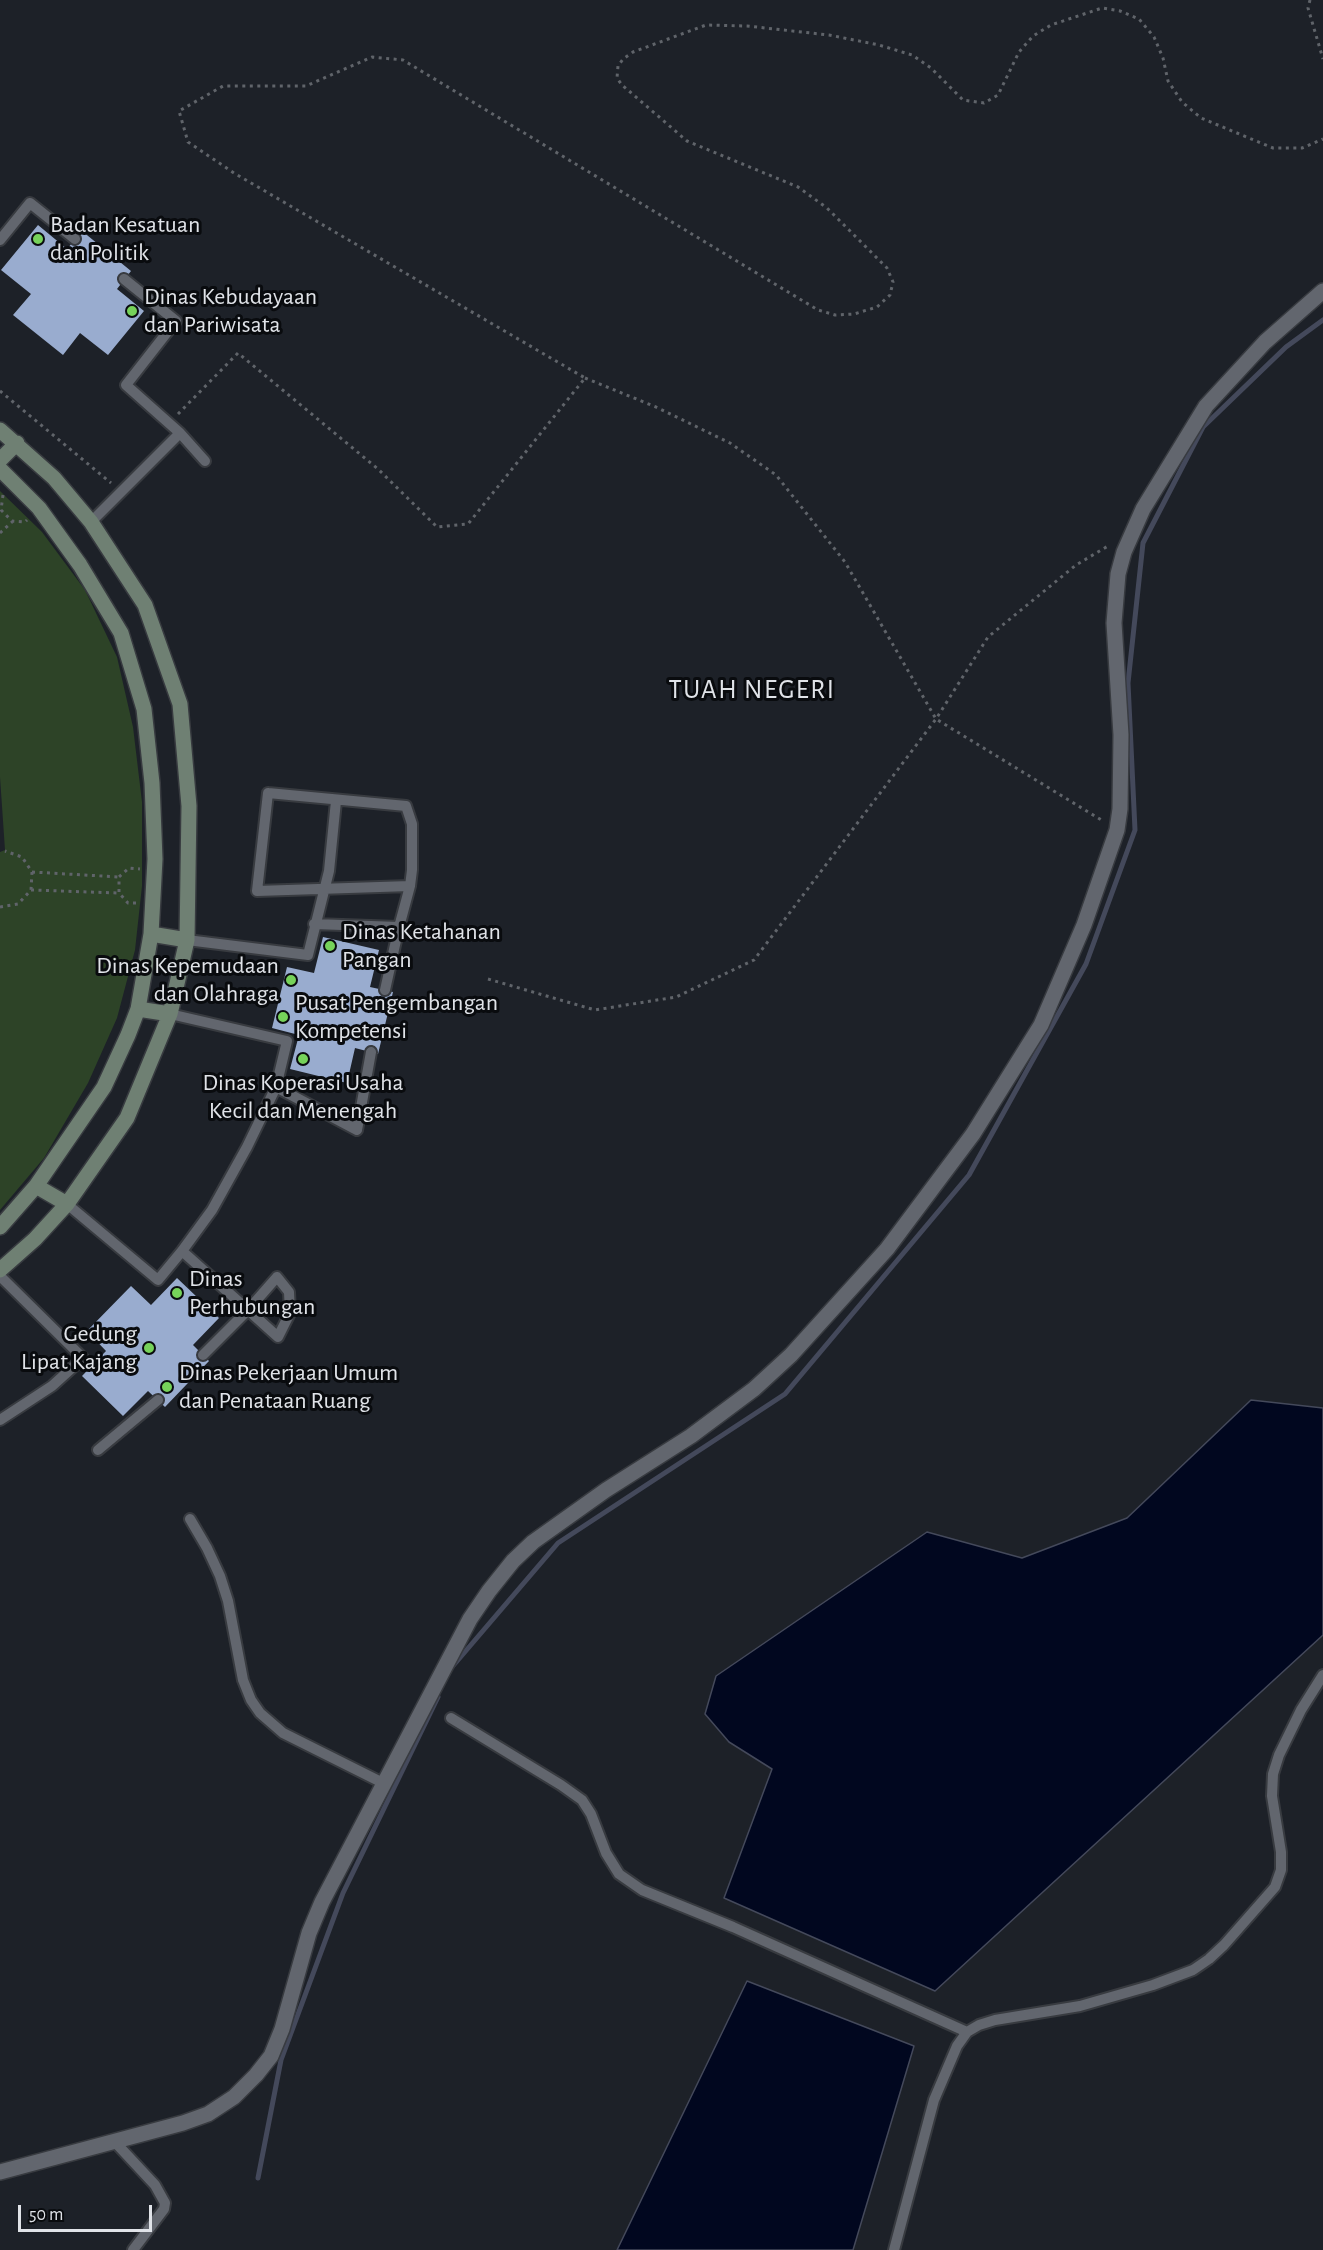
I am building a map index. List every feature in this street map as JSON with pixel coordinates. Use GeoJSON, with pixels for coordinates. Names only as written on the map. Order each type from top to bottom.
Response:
{"type":"FeatureCollection","features":[{"type":"Feature","properties":{"kind":"street"},"geometry":{"type":"LineString","coordinates":[[0,2172],[183,2123],[208,2114],[234,2097],[256,2075],[271,2056],[282,2029],[309,1933],[322,1902],[470,1619],[513,1561],[533,1542],[563,1520],[691,1436],[754,1389],[791,1355],[887,1249],[973,1134],[1041,1025],[1084,925],[1117,830],[1120,809],[1121,735],[1114,623],[1115,597],[1121,563],[1133,531],[1143,509],[1206,406],[1265,342],[1323,291]]}},
{"type":"Feature","properties":{"kind":"street"},"geometry":{"type":"LineString","coordinates":[[0,430],[54,478],[91,522],[145,605],[180,704],[189,806],[187,940],[170,1014],[127,1118],[68,1204],[35,1239],[0,1270]]}},
{"type":"Feature","properties":{"kind":"street"},"geometry":{"type":"LineString","coordinates":[[0,460],[17,443]]}},
{"type":"Feature","properties":{"kind":"street"},"geometry":{"type":"LineString","coordinates":[[0,469],[39,508],[80,565],[121,633],[144,709],[152,783],[155,870],[151,934],[138,1009],[104,1087],[36,1186],[0,1227]]}},
{"type":"Feature","properties":{"kind":"street"},"geometry":{"type":"LineString","coordinates":[[151,934],[187,940]]}},
{"type":"Feature","properties":{"kind":"street"},"geometry":{"type":"LineString","coordinates":[[138,1009],[170,1014]]}},
{"type":"Feature","properties":{"kind":"street"},"geometry":{"type":"LineString","coordinates":[[36,1186],[68,1204]]}},
{"type":"Feature","properties":{"kind":"lane"},"geometry":{"type":"LineString","coordinates":[[0,240],[30,203],[75,239]]}},
{"type":"Feature","properties":{"kind":"lane"},"geometry":{"type":"LineString","coordinates":[[124,279],[176,321],[126,385],[180,433],[205,461]]}},
{"type":"Feature","properties":{"kind":"lane"},"geometry":{"type":"LineString","coordinates":[[91,522],[180,433]]}},
{"type":"Feature","properties":{"kind":"lane"},"geometry":{"type":"LineString","coordinates":[[385,990],[410,886],[412,870],[412,824],[406,806],[268,793],[257,891],[410,886]]}},
{"type":"Feature","properties":{"kind":"lane"},"geometry":{"type":"LineString","coordinates":[[187,940],[308,955],[329,871],[336,801]]}},
{"type":"Feature","properties":{"kind":"lane"},"geometry":{"type":"LineString","coordinates":[[314,924],[399,927]]}},
{"type":"Feature","properties":{"kind":"lane"},"geometry":{"type":"LineString","coordinates":[[68,1204],[159,1280],[182,1251],[224,1189],[247,1147],[276,1087],[286,1041],[170,1014]]}},
{"type":"Feature","properties":{"kind":"lane"},"geometry":{"type":"LineString","coordinates":[[276,1087],[357,1130],[371,1052]]}},
{"type":"Feature","properties":{"kind":"lane"},"geometry":{"type":"LineString","coordinates":[[182,1251],[248,1310],[278,1337],[290,1313],[289,1292],[277,1277],[248,1310],[203,1355]]}},
{"type":"Feature","properties":{"kind":"lane"},"geometry":{"type":"LineString","coordinates":[[0,1276],[83,1358],[52,1386],[0,1420]]}},
{"type":"Feature","properties":{"kind":"lane"},"geometry":{"type":"LineString","coordinates":[[98,1450],[158,1400]]}},
{"type":"Feature","properties":{"kind":"lane"},"geometry":{"type":"LineString","coordinates":[[190,1519],[220,1576],[228,1601],[243,1680],[251,1700],[260,1713],[283,1733],[385,1784]]}},
{"type":"Feature","properties":{"kind":"lane"},"geometry":{"type":"LineString","coordinates":[[894,2250],[934,2100],[957,2046],[967,2032],[994,2020],[1080,2006],[1153,1985],[1193,1970],[1224,1945],[1275,1887],[1281,1870],[1281,1852],[1272,1796],[1273,1774],[1279,1755],[1301,1710],[1323,1675]]}},
{"type":"Feature","properties":{"kind":"lane"},"geometry":{"type":"LineString","coordinates":[[451,1718],[582,1800],[591,1814],[606,1853],[619,1874],[642,1890],[733,1927],[967,2032]]}},
{"type":"Feature","properties":{"kind":"lane"},"geometry":{"type":"LineString","coordinates":[[114,2141],[155,2185],[165,2204],[164,2209],[133,2250]]}},
{"type":"Feature","properties":{"kind":"path"},"geometry":{"type":"LineString","coordinates":[[1306,0],[1323,59]]}},
{"type":"Feature","properties":{"kind":"path"},"geometry":{"type":"LineString","coordinates":[[1308,8],[1310,0]]}},
{"type":"Feature","properties":{"kind":"path"},"geometry":{"type":"LineString","coordinates":[[1117,830],[936,719],[844,562],[776,475],[730,443],[656,407],[585,378],[206,154],[188,142],[179,111],[223,86],[306,86],[372,57],[403,60],[818,310],[835,315],[854,314],[877,308],[890,295],[893,282],[887,268],[827,208],[798,187],[687,141],[622,85],[617,78],[618,66],[623,59],[633,52],[706,25],[828,35],[879,45],[912,55],[930,68],[963,99],[984,103],[998,95],[1019,52],[1033,36],[1051,25],[1102,8],[1120,10],[1139,18],[1154,37],[1163,58],[1168,81],[1182,102],[1201,118],[1273,147],[1302,147],[1323,139]]}},
{"type":"Feature","properties":{"kind":"path"},"geometry":{"type":"LineString","coordinates":[[169,424],[238,353],[378,469],[436,527],[468,524],[585,378]]}},
{"type":"Feature","properties":{"kind":"path"},"geometry":{"type":"LineString","coordinates":[[0,391],[111,484],[119,475]]}},
{"type":"Feature","properties":{"kind":"path"},"geometry":{"type":"LineString","coordinates":[[0,533],[12,521]]}},
{"type":"Feature","properties":{"kind":"path"},"geometry":{"type":"LineString","coordinates":[[488,980],[595,1010],[676,997],[753,960],[936,719],[988,637],[1076,565],[1133,531]]}},
{"type":"Feature","properties":{"kind":"path"},"geometry":{"type":"LineString","coordinates":[[0,907],[18,904],[31,890],[32,872],[22,857],[6,851]]}},
{"type":"Feature","properties":{"kind":"path"},"geometry":{"type":"LineString","coordinates":[[32,872],[119,877],[129,868],[155,870]]}},
{"type":"Feature","properties":{"kind":"path"},"geometry":{"type":"LineString","coordinates":[[119,877],[119,893],[128,903],[153,903]]}},
{"type":"Feature","properties":{"kind":"path"},"geometry":{"type":"LineString","coordinates":[[31,890],[119,893]]}},
{"type":"Feature","properties":{"kind":"green space"},"geometry":{"type":"Polygon","coordinates":[[[0,491],[42,532],[85,590],[117,657],[133,727],[142,802],[142,886],[135,950],[117,1018],[88,1083],[44,1158],[0,1210],[0,852],[5,850],[0,777],[0,491]]]}},
{"type":"Feature","properties":{"kind":"water"},"geometry":{"type":"Polygon","coordinates":[[[1251,1400],[1323,1408],[1323,1635],[935,1991],[724,1898],[772,1769],[729,1742],[705,1714],[716,1676],[927,1532],[1022,1558],[1127,1518],[1251,1400]]]}},
{"type":"Feature","properties":{"kind":"water"},"geometry":{"type":"Polygon","coordinates":[[[747,1981],[914,2046],[853,2250],[617,2250],[747,1981]]]}},
{"type":"Feature","properties":{"kind":"building"},"geometry":{"type":"Polygon","coordinates":[[[38,225],[67,249],[82,231],[131,271],[117,289],[144,311],[108,355],[80,333],[63,355],[13,315],[31,294],[1,270],[38,225]]]}},
{"type":"Feature","properties":{"kind":"building"},"geometry":{"type":"Polygon","coordinates":[[[323,937],[379,950],[370,987],[393,992],[378,1054],[355,1048],[347,1083],[290,1069],[299,1035],[272,1028],[287,967],[314,973],[323,937]]]}},
{"type":"Feature","properties":{"kind":"building","name":"Gedung Lipat Kajang"},"geometry":{"type":"Polygon","coordinates":[[[177,1278],[219,1318],[193,1345],[209,1361],[165,1407],[148,1391],[123,1416],[82,1376],[106,1351],[87,1331],[131,1286],[151,1305],[177,1278]]]}},
{"type":"Feature","properties":{"kind":"waterway"},"geometry":{"type":"LineString","coordinates":[[452,1667],[558,1543],[785,1394],[969,1175],[1086,964],[1135,830],[1128,683],[1143,543],[1203,427],[1286,347],[1323,320]]}},
{"type":"Feature","properties":{"kind":"waterway"},"geometry":{"type":"LineString","coordinates":[[258,2178],[281,2060],[343,1893],[438,1697]]}},
{"type":"Feature","properties":{"kind":"place","name":"Badan Kesatuan dan Politik"},"geometry":{"type":"Point","coordinates":[38,239]}},
{"type":"Feature","properties":{"kind":"place","name":"Dinas Kebudayaan dan Pariwisata"},"geometry":{"type":"Point","coordinates":[132,311]}},
{"type":"Feature","properties":{"kind":"place","name":"Dinas Ketahanan Pangan"},"geometry":{"type":"Point","coordinates":[330,946]}},
{"type":"Feature","properties":{"kind":"place","name":"Dinas Kepemudaan dan Olahraga"},"geometry":{"type":"Point","coordinates":[291,980]}},
{"type":"Feature","properties":{"kind":"place","name":"Pusat Pengembangan Kompetensi"},"geometry":{"type":"Point","coordinates":[283,1017]}},
{"type":"Feature","properties":{"kind":"place","name":"Dinas Koperasi Usaha Kecil dan Menengah"},"geometry":{"type":"Point","coordinates":[303,1059]}},
{"type":"Feature","properties":{"kind":"place","name":"Dinas Perhubungan"},"geometry":{"type":"Point","coordinates":[177,1293]}},
{"type":"Feature","properties":{"kind":"place","name":"Gedung Lipat Kajang"},"geometry":{"type":"Point","coordinates":[149,1348]}},
{"type":"Feature","properties":{"kind":"place","name":"Dinas Pekerjaan Umum dan Penataan Ruang"},"geometry":{"type":"Point","coordinates":[167,1387]}},
{"type":"Feature","properties":{"kind":"district","name":"TUAH NEGERI"},"geometry":{"type":"Point","coordinates":[752,690]}}]}
